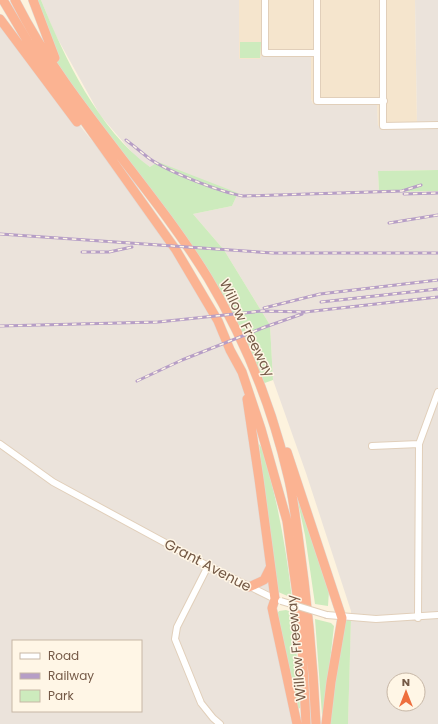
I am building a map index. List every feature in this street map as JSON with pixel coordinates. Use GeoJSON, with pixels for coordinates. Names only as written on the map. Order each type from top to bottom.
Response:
{"type":"FeatureCollection","features":[{"type":"Feature","properties":{"kind":"highway","name":"Willow Freeway"},"geometry":{"type":"LineString","coordinates":[[3,0],[28,42],[176,250],[218,321],[230,350],[242,372],[261,429],[287,521],[301,624],[306,724]]}},
{"type":"Feature","properties":{"kind":"highway","name":"Willow Freeway"},"geometry":{"type":"LineString","coordinates":[[14,0],[33,34],[63,78],[151,195],[208,278],[231,321],[270,412],[289,477],[304,574],[313,665],[316,724]]}},
{"type":"Feature","properties":{"kind":"highway"},"geometry":{"type":"LineString","coordinates":[[33,0],[41,25],[63,78]]}},
{"type":"Feature","properties":{"kind":"highway"},"geometry":{"type":"LineString","coordinates":[[0,19],[65,107],[93,142],[110,159]]}},
{"type":"Feature","properties":{"kind":"highway"},"geometry":{"type":"LineString","coordinates":[[242,372],[259,478],[270,568],[278,600],[272,608],[298,724]]}},
{"type":"Feature","properties":{"kind":"highway"},"geometry":{"type":"LineString","coordinates":[[270,412],[294,469],[342,618],[331,682],[326,724]]}},
{"type":"Feature","properties":{"kind":"highway"},"geometry":{"type":"LineString","coordinates":[[249,587],[264,580],[270,568]]}},
{"type":"Feature","properties":{"kind":"street"},"geometry":{"type":"LineString","coordinates":[[265,0],[266,53],[317,53]]}},
{"type":"Feature","properties":{"kind":"street"},"geometry":{"type":"LineString","coordinates":[[316,0],[317,101],[384,100]]}},
{"type":"Feature","properties":{"kind":"street"},"geometry":{"type":"LineString","coordinates":[[383,0],[383,126],[438,125]]}},
{"type":"Feature","properties":{"kind":"street"},"geometry":{"type":"LineString","coordinates":[[418,618],[419,444],[438,392]]}},
{"type":"Feature","properties":{"kind":"street","name":"Grant Avenue"},"geometry":{"type":"LineString","coordinates":[[0,444],[50,480],[208,566],[278,600],[342,618],[376,620],[418,618],[438,615]]}},
{"type":"Feature","properties":{"kind":"street"},"geometry":{"type":"LineString","coordinates":[[372,446],[419,444]]}},
{"type":"Feature","properties":{"kind":"street"},"geometry":{"type":"LineString","coordinates":[[208,566],[177,627],[175,639],[201,703],[220,724]]}},
{"type":"Feature","properties":{"kind":"shaded area"},"geometry":{"type":"Polygon","coordinates":[[[41,0],[239,0],[239,59],[261,59],[261,56],[311,56],[311,99],[313,104],[377,104],[378,126],[417,125],[415,0],[438,0],[438,170],[378,171],[379,192],[438,191],[438,724],[348,724],[351,611],[306,473],[273,380],[270,325],[224,250],[193,214],[232,206],[238,193],[196,178],[150,167],[136,157],[100,115],[55,34],[41,0]]]}},
{"type":"Feature","properties":{"kind":"shaded area"},"geometry":{"type":"Polygon","coordinates":[[[239,0],[415,0],[417,125],[378,126],[377,104],[313,104],[311,99],[311,56],[261,56],[261,59],[239,59],[239,0]]]}},
{"type":"Feature","properties":{"kind":"shaded area"},"geometry":{"type":"Polygon","coordinates":[[[0,19],[65,107],[93,142],[110,159],[154,217],[242,372],[272,608],[297,724],[0,724],[0,19]]]}},
{"type":"Feature","properties":{"kind":"green space"},"geometry":{"type":"Polygon","coordinates":[[[33,0],[41,0],[72,68],[85,91],[115,134],[132,152],[150,167],[158,162],[238,193],[232,206],[193,214],[224,250],[270,325],[273,380],[259,385],[208,278],[63,78],[41,25],[33,0]]]}},
{"type":"Feature","properties":{"kind":"green space"},"geometry":{"type":"Polygon","coordinates":[[[240,42],[261,42],[260,58],[240,58],[240,42]]]}},
{"type":"Feature","properties":{"kind":"green space"},"geometry":{"type":"Polygon","coordinates":[[[438,170],[438,191],[379,192],[378,171],[438,170]]]}},
{"type":"Feature","properties":{"kind":"green space"},"geometry":{"type":"Polygon","coordinates":[[[259,444],[266,458],[277,504],[292,598],[276,591],[259,444]]]}},
{"type":"Feature","properties":{"kind":"green space"},"geometry":{"type":"Polygon","coordinates":[[[299,497],[329,591],[328,606],[315,604],[305,535],[297,498],[299,497]]]}},
{"type":"Feature","properties":{"kind":"green space"},"geometry":{"type":"Polygon","coordinates":[[[286,610],[294,613],[300,708],[298,709],[277,614],[279,611],[286,610]]]}},
{"type":"Feature","properties":{"kind":"green space"},"geometry":{"type":"Polygon","coordinates":[[[342,618],[351,618],[348,724],[326,724],[342,618]]]}},
{"type":"Feature","properties":{"kind":"green space"},"geometry":{"type":"Polygon","coordinates":[[[315,619],[331,623],[334,626],[324,714],[322,715],[315,619]]]}},
{"type":"Feature","properties":{"kind":"railway"},"geometry":{"type":"LineString","coordinates":[[126,140],[150,159],[169,170],[208,186],[243,196],[402,191],[421,185]]}},
{"type":"Feature","properties":{"kind":"railway"},"geometry":{"type":"LineString","coordinates":[[404,194],[438,193]]}},
{"type":"Feature","properties":{"kind":"railway"},"geometry":{"type":"LineString","coordinates":[[389,223],[438,215]]}},
{"type":"Feature","properties":{"kind":"railway"},"geometry":{"type":"LineString","coordinates":[[0,234],[273,253],[438,253]]}},
{"type":"Feature","properties":{"kind":"railway"},"geometry":{"type":"LineString","coordinates":[[82,252],[109,252],[132,247]]}},
{"type":"Feature","properties":{"kind":"railway"},"geometry":{"type":"LineString","coordinates":[[264,308],[320,294],[438,280]]}},
{"type":"Feature","properties":{"kind":"railway"},"geometry":{"type":"LineString","coordinates":[[321,302],[438,289]]}},
{"type":"Feature","properties":{"kind":"railway"},"geometry":{"type":"LineString","coordinates":[[0,326],[158,322],[262,311],[305,312],[438,297]]}},
{"type":"Feature","properties":{"kind":"railway"},"geometry":{"type":"LineString","coordinates":[[137,381],[182,360],[302,314]]}}]}
